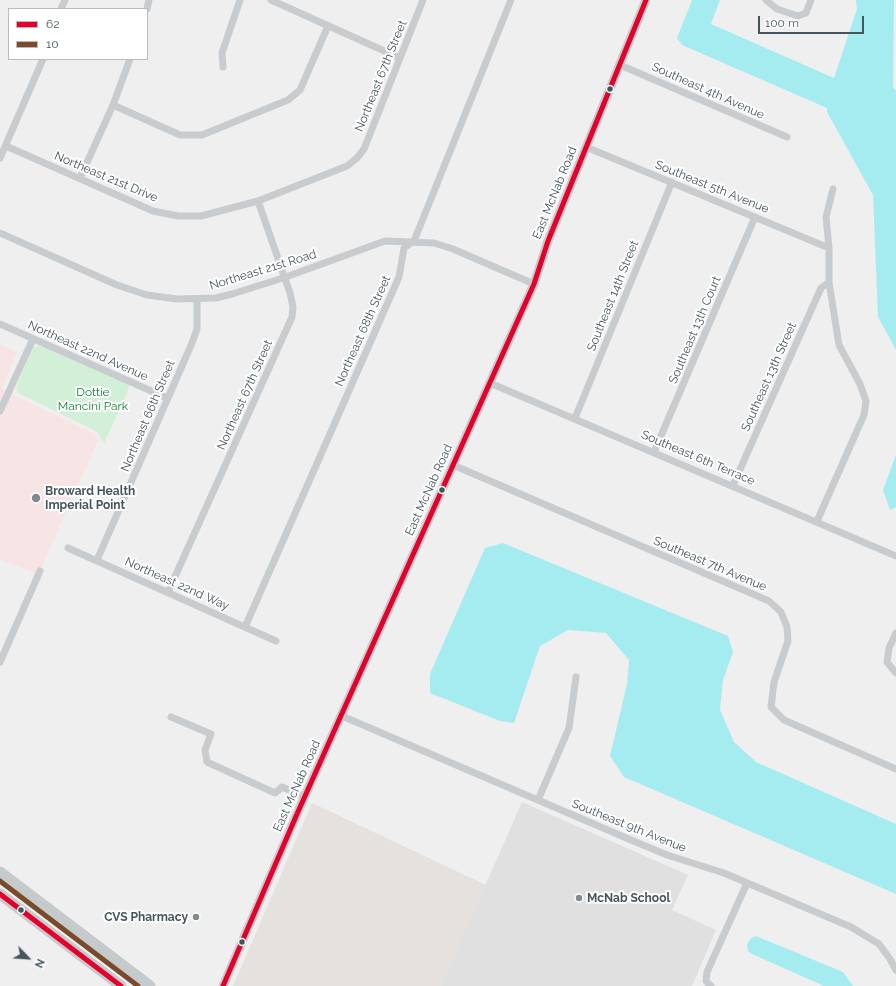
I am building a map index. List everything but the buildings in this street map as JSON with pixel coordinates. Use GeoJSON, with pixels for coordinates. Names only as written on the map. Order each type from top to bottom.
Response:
{"type":"FeatureCollection","features":[{"type":"Feature","properties":{"kind":"main road"},"geometry":{"type":"LineString","coordinates":[[0,872],[150,986]]}},
{"type":"Feature","properties":{"kind":"main road"},"geometry":{"type":"LineString","coordinates":[[0,894],[121,986]]}},
{"type":"Feature","properties":{"kind":"main road"},"geometry":{"type":"LineString","coordinates":[[21,909],[38,914],[52,912]]}},
{"type":"Feature","properties":{"kind":"main road"},"geometry":{"type":"LineString","coordinates":[[45,928],[58,926],[76,930]]}},
{"type":"Feature","properties":{"kind":"street"},"geometry":{"type":"LineString","coordinates":[[223,68],[222,54],[240,0]]}},
{"type":"Feature","properties":{"kind":"street"},"geometry":{"type":"LineString","coordinates":[[271,0],[400,58]]}},
{"type":"Feature","properties":{"kind":"street","name":"Northeast 67th Street"},"geometry":{"type":"LineString","coordinates":[[357,158],[364,149],[423,0]]}},
{"type":"Feature","properties":{"kind":"street","name":"Northeast 68th Street"},"geometry":{"type":"LineString","coordinates":[[245,627],[399,277],[404,248],[414,241],[512,0]]}},
{"type":"Feature","properties":{"kind":"street","name":"East McNab Road"},"geometry":{"type":"LineString","coordinates":[[223,986],[305,797],[534,284],[548,241],[646,0]]}},
{"type":"Feature","properties":{"kind":"street"},"geometry":{"type":"LineString","coordinates":[[766,0],[777,9],[798,16],[806,13],[811,0]]}},
{"type":"Feature","properties":{"kind":"street"},"geometry":{"type":"LineString","coordinates":[[113,105],[180,135],[202,134],[288,100],[300,90],[328,26]]}},
{"type":"Feature","properties":{"kind":"street"},"geometry":{"type":"LineString","coordinates":[[0,158],[43,60]]}},
{"type":"Feature","properties":{"kind":"street"},"geometry":{"type":"LineString","coordinates":[[80,178],[113,105],[130,60]]}},
{"type":"Feature","properties":{"kind":"street","name":"Southeast 4th Avenue"},"geometry":{"type":"LineString","coordinates":[[620,65],[787,137]]}},
{"type":"Feature","properties":{"kind":"street","name":"Northeast 21st Drive"},"geometry":{"type":"LineString","coordinates":[[6,146],[153,211],[178,216],[201,216],[258,201],[347,166],[357,158]]}},
{"type":"Feature","properties":{"kind":"street","name":"Southeast 5th Avenue"},"geometry":{"type":"LineString","coordinates":[[586,147],[829,248]]}},
{"type":"Feature","properties":{"kind":"street","name":"Southeast 14th Street"},"geometry":{"type":"LineString","coordinates":[[575,418],[672,182]]}},
{"type":"Feature","properties":{"kind":"street"},"geometry":{"type":"LineString","coordinates":[[817,521],[864,415],[866,401],[860,384],[839,345],[829,282],[829,248],[826,217],[833,189]]}},
{"type":"Feature","properties":{"kind":"street","name":"Northeast 67th Street"},"geometry":{"type":"LineString","coordinates":[[168,592],[292,317],[293,307],[290,293],[258,201]]}},
{"type":"Feature","properties":{"kind":"street","name":"Southeast 13th Court"},"geometry":{"type":"LineString","coordinates":[[654,452],[755,217]]}},
{"type":"Feature","properties":{"kind":"street","name":"Northeast 21st Road"},"geometry":{"type":"LineString","coordinates":[[0,233],[117,285],[147,295],[177,299],[216,298],[284,278],[385,241],[434,243],[453,249],[534,284]]}},
{"type":"Feature","properties":{"kind":"street","name":"Southeast 13th Street"},"geometry":{"type":"LineString","coordinates":[[733,485],[821,288],[829,282]]}},
{"type":"Feature","properties":{"kind":"street","name":"Northeast 66th Street"},"geometry":{"type":"LineString","coordinates":[[97,560],[197,329],[197,299]]}},
{"type":"Feature","properties":{"kind":"street","name":"Northeast 22nd Avenue"},"geometry":{"type":"LineString","coordinates":[[0,324],[167,398]]}},
{"type":"Feature","properties":{"kind":"street"},"geometry":{"type":"LineString","coordinates":[[0,411],[33,338]]}},
{"type":"Feature","properties":{"kind":"street","name":"Southeast 6th Terrace"},"geometry":{"type":"LineString","coordinates":[[490,383],[733,485],[896,556]]}},
{"type":"Feature","properties":{"kind":"street","name":"Southeast 7th Avenue"},"geometry":{"type":"LineString","coordinates":[[453,465],[769,601],[781,612],[787,627],[788,641],[774,682],[771,707],[784,720],[896,769]]}},
{"type":"Feature","properties":{"kind":"street","name":"Northeast 22nd Way"},"geometry":{"type":"LineString","coordinates":[[68,548],[276,641]]}},
{"type":"Feature","properties":{"kind":"street"},"geometry":{"type":"LineString","coordinates":[[0,662],[40,571]]}},
{"type":"Feature","properties":{"kind":"street"},"geometry":{"type":"LineString","coordinates":[[894,672],[887,662],[889,648],[896,633]]}},
{"type":"Feature","properties":{"kind":"street"},"geometry":{"type":"LineString","coordinates":[[538,800],[569,728],[576,677]]}},
{"type":"Feature","properties":{"kind":"street","name":"Southeast 9th Avenue"},"geometry":{"type":"LineString","coordinates":[[342,716],[667,855],[724,873],[867,935],[879,944],[896,970]]}},
{"type":"Feature","properties":{"kind":"street"},"geometry":{"type":"LineString","coordinates":[[171,717],[211,734],[205,750],[207,762],[275,793],[282,787],[305,797]]}},
{"type":"Feature","properties":{"kind":"street"},"geometry":{"type":"LineString","coordinates":[[709,984],[707,972],[747,883]]}},
{"type":"Feature","properties":{"kind":"shaded area","name":"Broward Health Imperial Point"},"geometry":{"type":"Polygon","coordinates":[[[0,344],[17,352],[2,389],[93,433],[99,438],[38,575],[0,559],[0,344]]]}},
{"type":"Feature","properties":{"kind":"shaded area","name":"McNab School"},"geometry":{"type":"Polygon","coordinates":[[[522,802],[688,875],[672,910],[716,930],[692,986],[441,986],[522,802]]]}},
{"type":"Feature","properties":{"kind":"shaded area"},"geometry":{"type":"Polygon","coordinates":[[[312,803],[486,885],[441,986],[233,986],[312,803]]]}},
{"type":"Feature","properties":{"kind":"green space","name":"Dottie Mancini Park"},"geometry":{"type":"Polygon","coordinates":[[[40,345],[129,385],[127,394],[104,443],[96,431],[18,393],[16,387],[33,347],[40,345]]]}},
{"type":"Feature","properties":{"kind":"water"},"geometry":{"type":"Polygon","coordinates":[[[692,0],[720,0],[711,24],[834,78],[857,9],[856,0],[894,0],[893,87],[896,91],[896,350],[878,317],[873,195],[827,112],[827,108],[682,45],[677,38],[692,0]]]}},
{"type":"Feature","properties":{"kind":"water"},"geometry":{"type":"Polygon","coordinates":[[[896,455],[896,507],[890,510],[883,490],[896,455]]]}},
{"type":"Feature","properties":{"kind":"water"},"geometry":{"type":"Polygon","coordinates":[[[503,543],[728,636],[733,652],[723,680],[720,710],[734,742],[756,762],[896,824],[896,894],[624,777],[610,756],[627,684],[629,660],[606,633],[568,630],[540,646],[514,723],[500,721],[430,693],[430,674],[485,548],[503,543]]]}},
{"type":"Feature","properties":{"kind":"water"},"geometry":{"type":"Polygon","coordinates":[[[756,936],[843,972],[853,986],[824,986],[752,954],[748,951],[747,945],[750,939],[756,936]]]}},
{"type":"Feature","properties":{"kind":"transit line","name":"62"},"geometry":{"type":"LineString","coordinates":[[223,986],[297,814],[534,284],[548,241],[646,0]]}},
{"type":"Feature","properties":{"kind":"transit line","name":"10"},"geometry":{"type":"LineString","coordinates":[[0,881],[138,986]]}},
{"type":"Feature","properties":{"kind":"transit line","name":"62"},"geometry":{"type":"LineString","coordinates":[[0,894],[121,986]]}},
{"type":"Feature","properties":{"kind":"place","name":"Broward Health Imperial Point"},"geometry":{"type":"Point","coordinates":[36,498]}},
{"type":"Feature","properties":{"kind":"place","name":"McNab School"},"geometry":{"type":"Point","coordinates":[579,898]}},
{"type":"Feature","properties":{"kind":"place","name":"CVS Pharmacy"},"geometry":{"type":"Point","coordinates":[196,917]}}]}
